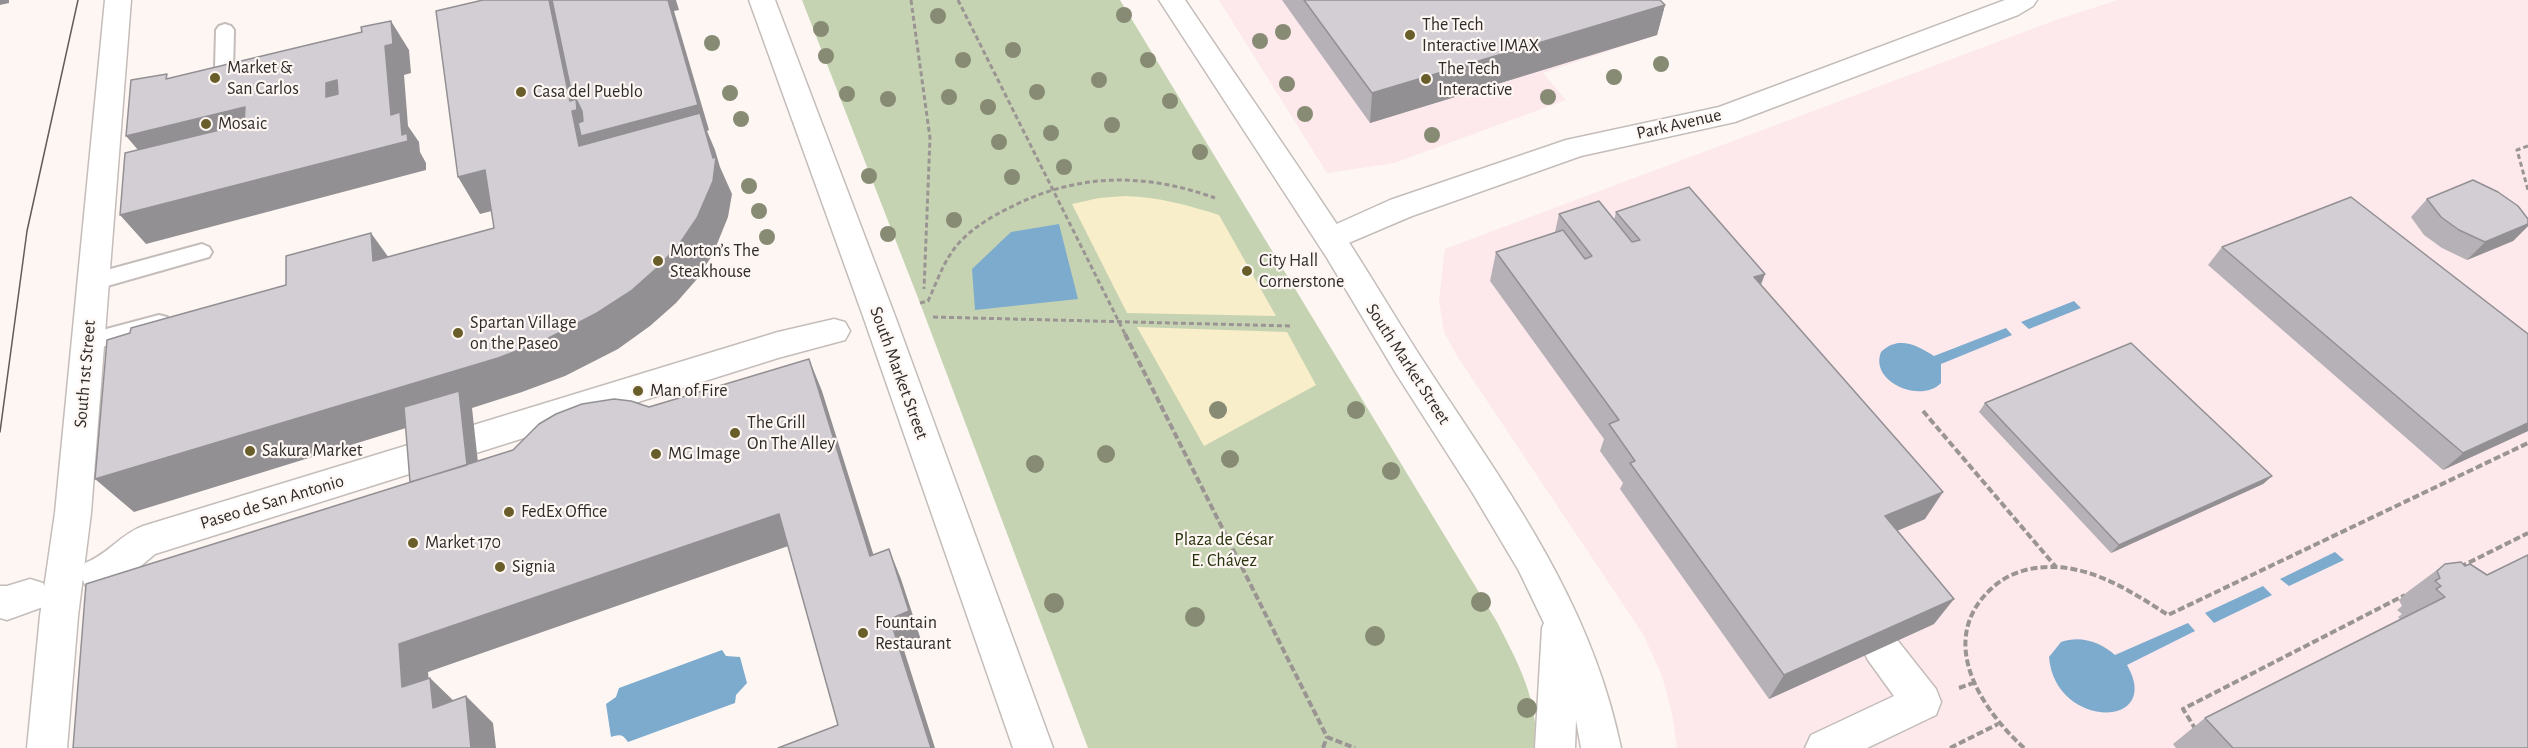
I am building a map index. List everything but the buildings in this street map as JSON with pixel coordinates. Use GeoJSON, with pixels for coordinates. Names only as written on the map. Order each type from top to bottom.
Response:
{"type":"FeatureCollection","features":[{"type":"Feature","properties":{"kind":"main road","name":"South 1st Street"},"geometry":{"type":"LineString","coordinates":[[47,748],[60,606],[73,513],[93,282],[122,98],[118,0]]}},
{"type":"Feature","properties":{"kind":"main road","name":"South Market Street"},"geometry":{"type":"LineString","coordinates":[[762,0],[879,316],[1033,748]]}},
{"type":"Feature","properties":{"kind":"main road","name":"South Market Street"},"geometry":{"type":"LineString","coordinates":[[1172,0],[1312,213],[1332,239],[1370,305],[1520,538],[1561,617],[1588,687],[1601,748]]}},
{"type":"Feature","properties":{"kind":"main road","name":"Park Avenue"},"geometry":{"type":"LineString","coordinates":[[1332,239],[1401,208],[1576,147],[1725,115],[2008,9],[2024,0]]}},
{"type":"Feature","properties":{"kind":"main road","name":"Paseo de San Antonio"},"geometry":{"type":"LineString","coordinates":[[98,574],[110,570],[143,542],[778,345],[834,330]]}},
{"type":"Feature","properties":{"kind":"main road"},"geometry":{"type":"LineString","coordinates":[[1555,748],[1561,617]]}},
{"type":"Feature","properties":{"kind":"main road"},"geometry":{"type":"LineString","coordinates":[[1825,748],[1922,702],[1881,648]]}},
{"type":"Feature","properties":{"kind":"lane"},"geometry":{"type":"LineString","coordinates":[[190,81],[224,73],[225,30]]}},
{"type":"Feature","properties":{"kind":"lane"},"geometry":{"type":"LineString","coordinates":[[93,282],[202,252]]}},
{"type":"Feature","properties":{"kind":"lane"},"geometry":{"type":"LineString","coordinates":[[88,342],[183,316]]}},
{"type":"Feature","properties":{"kind":"path"},"geometry":{"type":"LineString","coordinates":[[911,0],[930,138],[924,289]]}},
{"type":"Feature","properties":{"kind":"path"},"geometry":{"type":"LineString","coordinates":[[958,0],[1327,737],[1354,748]]}},
{"type":"Feature","properties":{"kind":"path"},"geometry":{"type":"LineString","coordinates":[[2528,146],[2517,150],[2528,190]]}},
{"type":"Feature","properties":{"kind":"path"},"geometry":{"type":"LineString","coordinates":[[920,303],[928,301],[957,246],[980,224],[1015,204],[1051,189],[1095,179],[1150,179],[1187,186],[1215,198]]}},
{"type":"Feature","properties":{"kind":"path"},"geometry":{"type":"LineString","coordinates":[[933,317],[1291,326]]}},
{"type":"Feature","properties":{"kind":"path"},"geometry":{"type":"LineString","coordinates":[[1923,411],[2057,567]]}},
{"type":"Feature","properties":{"kind":"path"},"geometry":{"type":"LineString","coordinates":[[2024,748],[1998,724],[1972,683],[1967,666],[1965,634],[1973,608],[1983,594],[2011,573],[2057,567],[2096,576],[2127,588],[2168,615],[2528,443]]}},
{"type":"Feature","properties":{"kind":"path"},"geometry":{"type":"LineString","coordinates":[[2455,570],[2528,533]]}},
{"type":"Feature","properties":{"kind":"path"},"geometry":{"type":"LineString","coordinates":[[2198,737],[2183,709],[2413,591]]}},
{"type":"Feature","properties":{"kind":"path"},"geometry":{"type":"LineString","coordinates":[[1950,748],[1998,724]]}},
{"type":"Feature","properties":{"kind":"path"},"geometry":{"type":"LineString","coordinates":[[1323,748],[1327,737]]}},
{"type":"Feature","properties":{"kind":"shaded area"},"geometry":{"type":"Polygon","coordinates":[[[1219,0],[1628,0],[1657,35],[1543,73],[1566,100],[1394,163],[1327,173],[1219,0]]]}},
{"type":"Feature","properties":{"kind":"shaded area"},"geometry":{"type":"Polygon","coordinates":[[[2118,0],[2528,0],[2528,748],[1677,748],[1672,713],[1662,676],[1643,634],[1457,356],[1444,332],[1439,300],[1445,249],[2056,20],[2118,0]]]}},
{"type":"Feature","properties":{"kind":"green space","name":"Plaza de César E. Chávez"},"geometry":{"type":"Polygon","coordinates":[[[802,0],[1120,0],[1497,622],[1519,667],[1530,698],[1536,731],[1535,748],[1088,748],[920,303],[802,0]]]}},
{"type":"Feature","properties":{"kind":"sand"},"geometry":{"type":"Polygon","coordinates":[[[1125,196],[1173,202],[1219,215],[1276,316],[1127,313],[1072,204],[1099,198],[1125,196]]]}},
{"type":"Feature","properties":{"kind":"sand"},"geometry":{"type":"Polygon","coordinates":[[[1137,327],[1287,332],[1316,385],[1204,446],[1137,327]]]}},
{"type":"Feature","properties":{"kind":"water"},"geometry":{"type":"Polygon","coordinates":[[[1059,224],[1078,299],[975,310],[972,269],[1011,232],[1059,224]]]}},
{"type":"Feature","properties":{"kind":"water"},"geometry":{"type":"Polygon","coordinates":[[[2074,301],[2081,308],[2029,329],[2021,322],[2074,301]]]}},
{"type":"Feature","properties":{"kind":"water"},"geometry":{"type":"Polygon","coordinates":[[[2006,328],[2012,335],[1941,364],[1941,383],[1932,389],[1922,391],[1899,387],[1889,381],[1879,363],[1881,352],[1894,344],[1908,343],[1934,356],[2006,328]]]}},
{"type":"Feature","properties":{"kind":"water"},"geometry":{"type":"Polygon","coordinates":[[[2335,552],[2344,560],[2289,586],[2280,579],[2335,552]]]}},
{"type":"Feature","properties":{"kind":"water"},"geometry":{"type":"Polygon","coordinates":[[[2263,586],[2272,595],[2214,623],[2205,613],[2263,586]]]}},
{"type":"Feature","properties":{"kind":"water"},"geometry":{"type":"Polygon","coordinates":[[[2188,623],[2195,631],[2127,665],[2135,686],[2131,701],[2120,710],[2104,712],[2086,708],[2069,698],[2056,681],[2049,657],[2061,642],[2076,639],[2090,641],[2103,646],[2115,655],[2188,623]]]}},
{"type":"Feature","properties":{"kind":"water"},"geometry":{"type":"Polygon","coordinates":[[[722,650],[726,656],[740,657],[747,683],[736,695],[735,703],[628,742],[621,735],[611,737],[606,704],[616,697],[619,688],[722,650]]]}},
{"type":"Feature","properties":{"kind":"tram line"},"geometry":{"type":"LineString","coordinates":[[0,432],[27,231],[78,0]]}},
{"type":"Feature","properties":{"kind":"place","name":"The Tech Interactive IMAX"},"geometry":{"type":"Point","coordinates":[1410,35]}},
{"type":"Feature","properties":{"kind":"place","name":"Market & San Carlos"},"geometry":{"type":"Point","coordinates":[215,78]}},
{"type":"Feature","properties":{"kind":"place","name":"The Tech Interactive"},"geometry":{"type":"Point","coordinates":[1426,79]}},
{"type":"Feature","properties":{"kind":"place","name":"Casa del Pueblo"},"geometry":{"type":"Point","coordinates":[521,92]}},
{"type":"Feature","properties":{"kind":"place","name":"Mosaic"},"geometry":{"type":"Point","coordinates":[206,124]}},
{"type":"Feature","properties":{"kind":"place","name":"Morton’s The Steakhouse"},"geometry":{"type":"Point","coordinates":[658,261]}},
{"type":"Feature","properties":{"kind":"place","name":"City Hall Cornerstone"},"geometry":{"type":"Point","coordinates":[1247,271]}},
{"type":"Feature","properties":{"kind":"place","name":"Spartan Village on the Paseo"},"geometry":{"type":"Point","coordinates":[458,333]}},
{"type":"Feature","properties":{"kind":"place","name":"Man of Fire"},"geometry":{"type":"Point","coordinates":[638,391]}},
{"type":"Feature","properties":{"kind":"place","name":"The Grill On The Alley"},"geometry":{"type":"Point","coordinates":[735,433]}},
{"type":"Feature","properties":{"kind":"place","name":"Sakura Market"},"geometry":{"type":"Point","coordinates":[250,451]}},
{"type":"Feature","properties":{"kind":"place","name":"MG Image"},"geometry":{"type":"Point","coordinates":[656,454]}},
{"type":"Feature","properties":{"kind":"place","name":"FedEx Office"},"geometry":{"type":"Point","coordinates":[509,512]}},
{"type":"Feature","properties":{"kind":"place","name":"Market 170"},"geometry":{"type":"Point","coordinates":[413,543]}},
{"type":"Feature","properties":{"kind":"place","name":"Signia"},"geometry":{"type":"Point","coordinates":[500,567]}},
{"type":"Feature","properties":{"kind":"place","name":"Fountain Restaurant"},"geometry":{"type":"Point","coordinates":[863,633]}}]}
